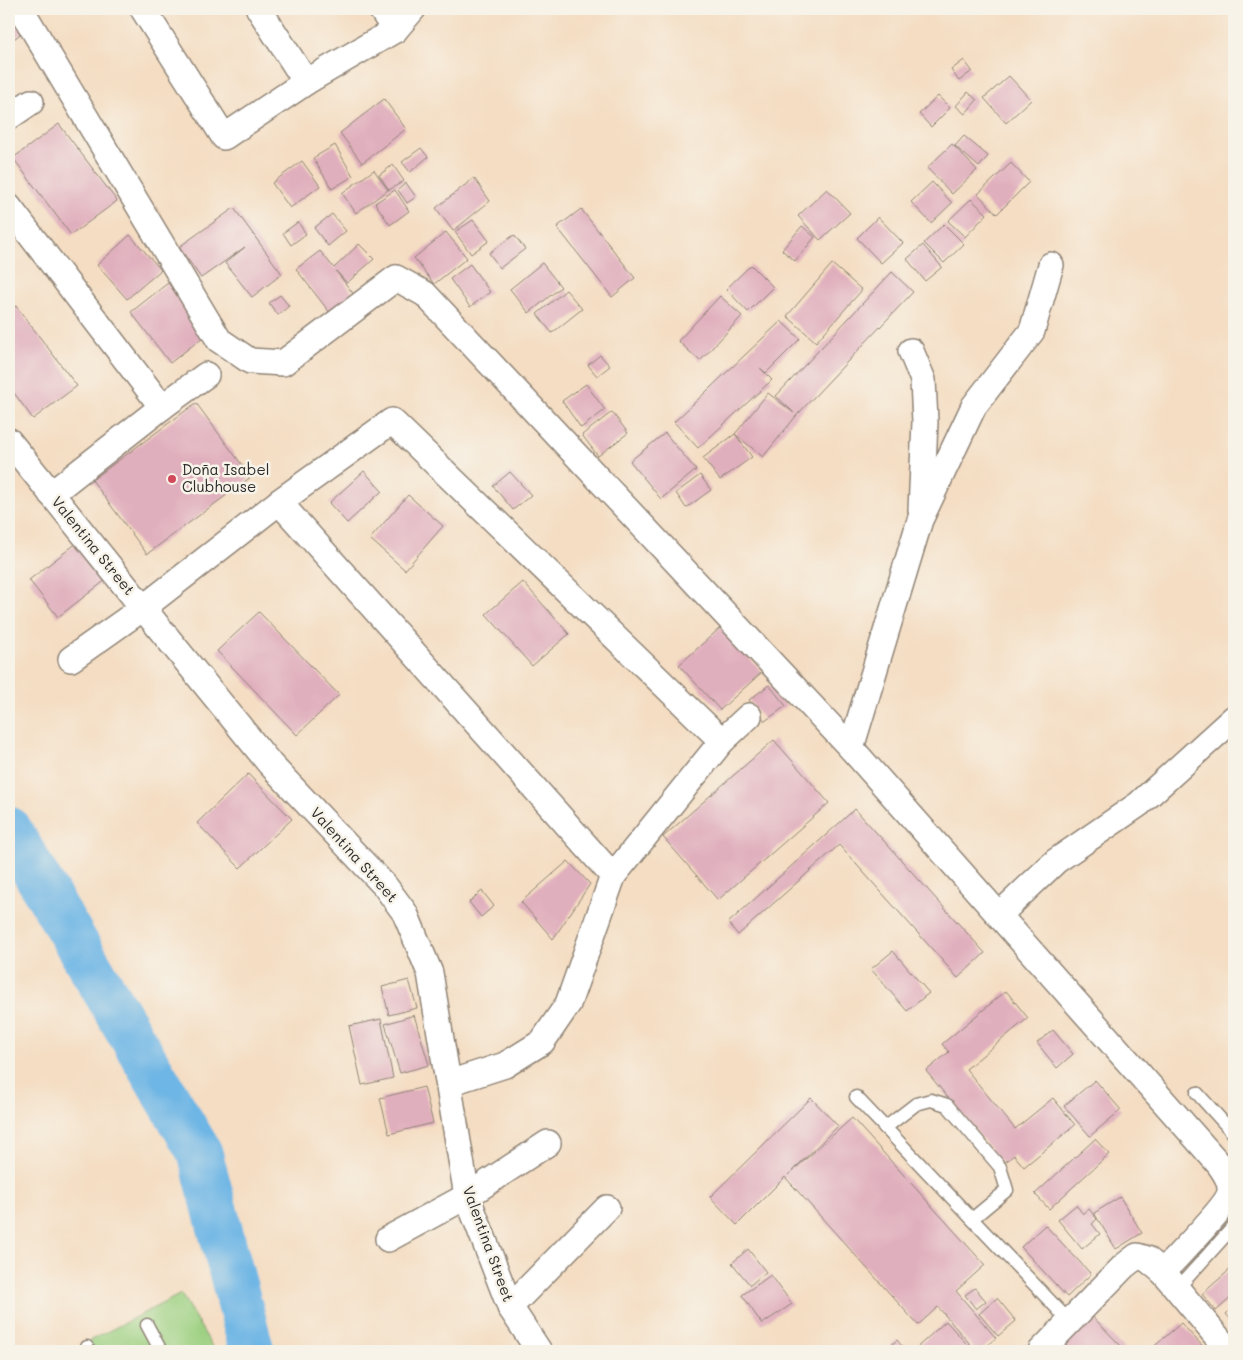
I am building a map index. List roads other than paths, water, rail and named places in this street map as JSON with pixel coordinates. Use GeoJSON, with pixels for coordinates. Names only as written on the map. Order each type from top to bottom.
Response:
{"type":"FeatureCollection","features":[{"type":"Feature","properties":{"kind":"street"},"geometry":{"type":"LineString","coordinates":[[21,9],[219,340],[250,361],[283,363],[396,278],[425,294],[852,748],[1218,1163],[1227,1176],[1230,1192],[1223,1205],[1170,1280]]}},
{"type":"Feature","properties":{"kind":"street"},"geometry":{"type":"LineString","coordinates":[[143,9],[224,137],[306,82],[395,30],[412,9]]}},
{"type":"Feature","properties":{"kind":"street"},"geometry":{"type":"LineString","coordinates":[[259,9],[306,82]]}},
{"type":"Feature","properties":{"kind":"street"},"geometry":{"type":"LineString","coordinates":[[381,9],[395,30]]}},
{"type":"Feature","properties":{"kind":"street"},"geometry":{"type":"LineString","coordinates":[[9,116],[31,102]]}},
{"type":"Feature","properties":{"kind":"street"},"geometry":{"type":"LineString","coordinates":[[9,206],[162,407]]}},
{"type":"Feature","properties":{"kind":"street"},"geometry":{"type":"LineString","coordinates":[[852,748],[920,520],[974,406],[1032,331],[1051,265]]}},
{"type":"Feature","properties":{"kind":"street"},"geometry":{"type":"LineString","coordinates":[[911,351],[923,380],[924,422],[920,520]]}},
{"type":"Feature","properties":{"kind":"street"},"geometry":{"type":"LineString","coordinates":[[52,494],[162,407],[206,375]]}},
{"type":"Feature","properties":{"kind":"street"},"geometry":{"type":"LineString","coordinates":[[71,659],[142,608],[279,502],[392,420],[722,741]]}},
{"type":"Feature","properties":{"kind":"street","name":"Valentina Street"},"geometry":{"type":"LineString","coordinates":[[9,441],[142,608],[270,764],[385,886],[405,913],[430,973],[467,1196],[510,1307],[539,1351]]}},
{"type":"Feature","properties":{"kind":"street"},"geometry":{"type":"LineString","coordinates":[[279,502],[613,876]]}},
{"type":"Feature","properties":{"kind":"street"},"geometry":{"type":"LineString","coordinates":[[449,1083],[505,1065],[542,1042],[568,1004],[613,876],[722,741],[749,716]]}},
{"type":"Feature","properties":{"kind":"street"},"geometry":{"type":"LineString","coordinates":[[999,915],[1056,861],[1139,804],[1234,718]]}},
{"type":"Feature","properties":{"kind":"street"},"geometry":{"type":"LineString","coordinates":[[388,1239],[467,1196],[548,1143]]}},
{"type":"Feature","properties":{"kind":"street"},"geometry":{"type":"LineString","coordinates":[[510,1307],[607,1208]]}},
{"type":"Feature","properties":{"kind":"street"},"geometry":{"type":"LineString","coordinates":[[1041,1351],[1124,1266],[1137,1256],[1147,1259],[1170,1280],[1229,1351]]}},
{"type":"Feature","properties":{"kind":"lane"},"geometry":{"type":"LineString","coordinates":[[1197,1093],[1234,1134]]}},
{"type":"Feature","properties":{"kind":"lane"},"geometry":{"type":"LineString","coordinates":[[856,1097],[1070,1322]]}},
{"type":"Feature","properties":{"kind":"lane"},"geometry":{"type":"LineString","coordinates":[[885,1128],[916,1104],[931,1100],[947,1104],[1000,1167],[1007,1190],[972,1219]]}},
{"type":"Feature","properties":{"kind":"lane"},"geometry":{"type":"LineString","coordinates":[[1170,1280],[1234,1226]]}},
{"type":"Feature","properties":{"kind":"lane"},"geometry":{"type":"LineString","coordinates":[[147,1325],[161,1351]]}},
{"type":"Feature","properties":{"kind":"waterway"},"geometry":{"type":"LineString","coordinates":[[9,829],[200,1153],[252,1351]]}},
{"type":"Feature","properties":{"kind":"place","name":"Doña Isabel Clubhouse"},"geometry":{"type":"Point","coordinates":[172,479]}}]}
